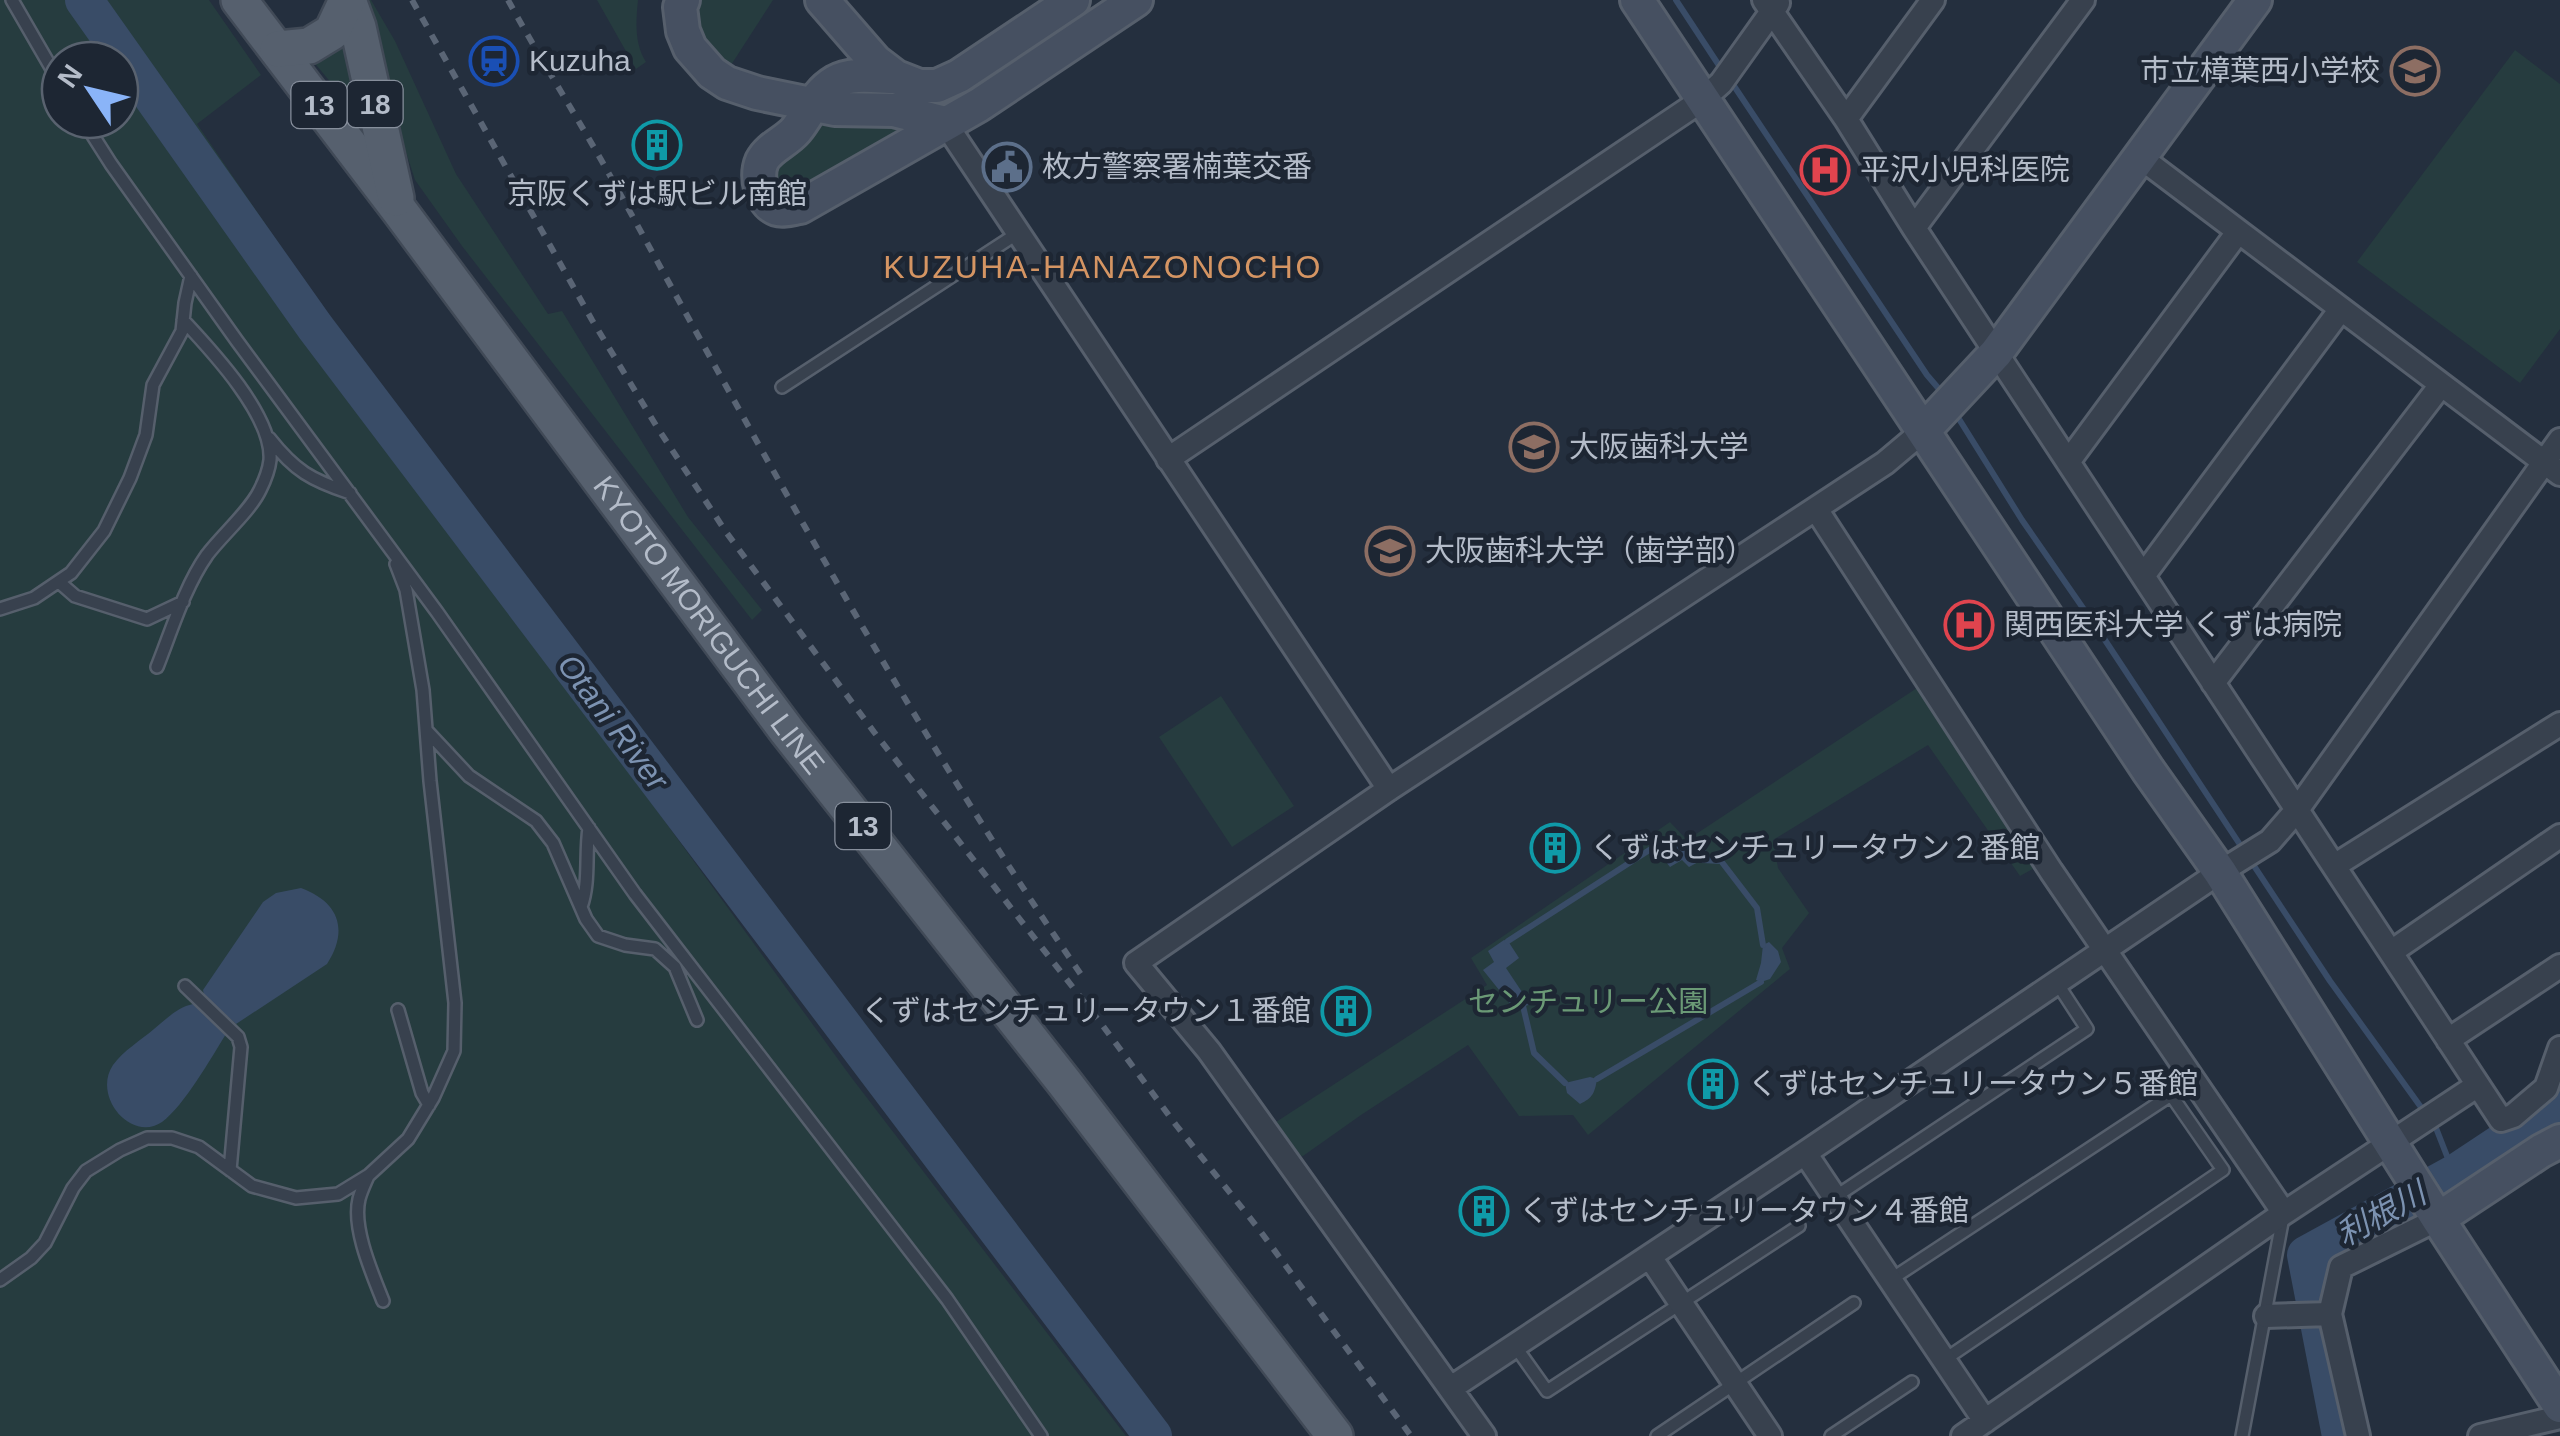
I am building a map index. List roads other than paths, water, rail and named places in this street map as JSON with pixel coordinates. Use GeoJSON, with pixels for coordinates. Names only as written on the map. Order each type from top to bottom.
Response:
{"type":"FeatureCollection","features":[{"type":"Feature","properties":{"kind":"main road","name":"KYOTO MORIGUCHI LINE"},"geometry":{"type":"LineString","coordinates":[[238,0],[787,731],[1052,1066],[1335,1436]]}},
{"type":"Feature","properties":{"kind":"main road","name":"18"},"geometry":{"type":"LineString","coordinates":[[278,50],[309,46],[332,32],[348,0]]}},
{"type":"Feature","properties":{"kind":"main road","name":"18"},"geometry":{"type":"LineString","coordinates":[[348,0],[358,27],[399,210]]}},
{"type":"Feature","properties":{"kind":"street"},"geometry":{"type":"LineString","coordinates":[[683,0],[683,31],[690,48],[712,73],[727,83],[835,109],[894,110],[944,123],[1388,790]]}},
{"type":"Feature","properties":{"kind":"street"},"geometry":{"type":"LineString","coordinates":[[822,0],[875,61],[896,78]]}},
{"type":"Feature","properties":{"kind":"street"},"geometry":{"type":"LineString","coordinates":[[1073,0],[959,76],[937,86],[919,86],[896,78],[852,76],[836,81],[816,98],[790,137],[763,160],[758,179],[765,198],[778,210],[800,207],[985,100],[1136,0]]}},
{"type":"Feature","properties":{"kind":"street"},"geometry":{"type":"LineString","coordinates":[[1637,0],[2148,770],[2220,872],[2560,1406]]}},
{"type":"Feature","properties":{"kind":"street"},"geometry":{"type":"LineString","coordinates":[[1846,119],[1933,0]]}},
{"type":"Feature","properties":{"kind":"street"},"geometry":{"type":"LineString","coordinates":[[1914,228],[2083,0]]}},
{"type":"Feature","properties":{"kind":"street"},"geometry":{"type":"LineString","coordinates":[[1484,1436],[1209,1052],[1136,964],[1388,790],[1885,464],[1922,431],[1996,352],[2255,0]]}},
{"type":"Feature","properties":{"kind":"street"},"geometry":{"type":"LineString","coordinates":[[1168,459],[1702,100],[1721,83],[1772,4],[1914,228],[2501,1120],[2512,1116],[2546,1088],[2560,1048]]}},
{"type":"Feature","properties":{"kind":"street"},"geometry":{"type":"LineString","coordinates":[[2140,157],[2552,468]]}},
{"type":"Feature","properties":{"kind":"street"},"geometry":{"type":"LineString","coordinates":[[2068,462],[2238,232]]}},
{"type":"Feature","properties":{"kind":"street"},"geometry":{"type":"LineString","coordinates":[[2144,576],[2341,309]]}},
{"type":"Feature","properties":{"kind":"street"},"geometry":{"type":"LineString","coordinates":[[2213,683],[2441,385]]}},
{"type":"Feature","properties":{"kind":"street"},"geometry":{"type":"LineString","coordinates":[[1451,1388],[2270,841],[2552,468],[2560,440]]}},
{"type":"Feature","properties":{"kind":"street"},"geometry":{"type":"LineString","coordinates":[[1816,509],[2105,951],[2284,1213]]}},
{"type":"Feature","properties":{"kind":"street"},"geometry":{"type":"LineString","coordinates":[[2334,866],[2560,724]]}},
{"type":"Feature","properties":{"kind":"street"},"geometry":{"type":"LineString","coordinates":[[2391,952],[2560,836]]}},
{"type":"Feature","properties":{"kind":"street"},"geometry":{"type":"LineString","coordinates":[[2448,1040],[2560,966]]}},
{"type":"Feature","properties":{"kind":"street"},"geometry":{"type":"LineString","coordinates":[[1964,1436],[2284,1213],[2478,1085]]}},
{"type":"Feature","properties":{"kind":"street"},"geometry":{"type":"LineString","coordinates":[[2358,1436],[2330,1314],[2341,1267],[2438,1219],[2560,1141]]}},
{"type":"Feature","properties":{"kind":"street"},"geometry":{"type":"LineString","coordinates":[[1805,1153],[1984,1421]]}},
{"type":"Feature","properties":{"kind":"street"},"geometry":{"type":"LineString","coordinates":[[1650,1257],[1770,1436]]}},
{"type":"Feature","properties":{"kind":"street"},"geometry":{"type":"LineString","coordinates":[[2266,1316],[2330,1314]]}},
{"type":"Feature","properties":{"kind":"street"},"geometry":{"type":"LineString","coordinates":[[2480,1436],[2560,1417]]}},
{"type":"Feature","properties":{"kind":"lane"},"geometry":{"type":"LineString","coordinates":[[12,0],[40,48]]}},
{"type":"Feature","properties":{"kind":"lane"},"geometry":{"type":"LineString","coordinates":[[95,140],[636,894],[946,1298],[1041,1436]]}},
{"type":"Feature","properties":{"kind":"lane"},"geometry":{"type":"LineString","coordinates":[[782,388],[1018,233]]}},
{"type":"Feature","properties":{"kind":"lane"},"geometry":{"type":"LineString","coordinates":[[0,609],[34,598],[72,573],[104,532],[146,435],[154,385],[182,330],[192,276]]}},
{"type":"Feature","properties":{"kind":"lane"},"geometry":{"type":"LineString","coordinates":[[157,667],[205,558],[260,492],[270,461],[266,434],[256,410],[183,320]]}},
{"type":"Feature","properties":{"kind":"lane"},"geometry":{"type":"LineString","coordinates":[[266,434],[285,459],[314,481],[350,493]]}},
{"type":"Feature","properties":{"kind":"lane"},"geometry":{"type":"LineString","coordinates":[[0,1280],[45,1243],[72,1188],[86,1171],[147,1138],[172,1138],[199,1147],[252,1186],[296,1198],[338,1194],[368,1175],[408,1138],[429,1105],[454,1051],[455,1002],[423,690],[406,590],[389,546]]}},
{"type":"Feature","properties":{"kind":"lane"},"geometry":{"type":"LineString","coordinates":[[59,582],[75,596],[147,620],[183,602]]}},
{"type":"Feature","properties":{"kind":"lane"},"geometry":{"type":"LineString","coordinates":[[426,730],[469,776],[536,821],[552,843],[598,936],[655,949],[675,967],[697,1020]]}},
{"type":"Feature","properties":{"kind":"lane"},"geometry":{"type":"LineString","coordinates":[[581,907],[587,891],[589,828]]}},
{"type":"Feature","properties":{"kind":"lane"},"geometry":{"type":"LineString","coordinates":[[1835,1197],[2087,1028],[2056,983]]}},
{"type":"Feature","properties":{"kind":"lane"},"geometry":{"type":"LineString","coordinates":[[186,986],[238,1036],[242,1047],[230,1170]]}},
{"type":"Feature","properties":{"kind":"lane"},"geometry":{"type":"LineString","coordinates":[[398,1010],[429,1105]]}},
{"type":"Feature","properties":{"kind":"lane"},"geometry":{"type":"LineString","coordinates":[[1890,1280],[2171,1095],[2223,1170],[1944,1360]]}},
{"type":"Feature","properties":{"kind":"lane"},"geometry":{"type":"LineString","coordinates":[[368,1175],[358,1202],[360,1227],[367,1260],[383,1301]]}},
{"type":"Feature","properties":{"kind":"lane"},"geometry":{"type":"LineString","coordinates":[[2242,1436],[2284,1213]]}},
{"type":"Feature","properties":{"kind":"lane"},"geometry":{"type":"LineString","coordinates":[[1515,1346],[1547,1391],[1799,1226]]}},
{"type":"Feature","properties":{"kind":"lane"},"geometry":{"type":"LineString","coordinates":[[1657,1436],[1854,1304]]}},
{"type":"Feature","properties":{"kind":"lane"},"geometry":{"type":"LineString","coordinates":[[1830,1436],[1912,1382]]}},
{"type":"Feature","properties":{"kind":"water"},"geometry":{"type":"Polygon","coordinates":[[[1674,834],[1686,850],[1700,843],[1707,852],[1702,860],[1689,867],[1682,860],[1670,867],[1654,847],[1674,834]]]}},
{"type":"Feature","properties":{"kind":"water"},"geometry":{"type":"Polygon","coordinates":[[[301,888],[332,909],[338,929],[334,952],[327,964],[236,1024],[203,990],[263,902],[276,893],[301,888]]]}},
{"type":"Feature","properties":{"kind":"water"},"geometry":{"type":"Polygon","coordinates":[[[1504,940],[1519,958],[1506,968],[1530,1004],[1516,1011],[1483,970],[1494,962],[1488,951],[1504,940]]]}},
{"type":"Feature","properties":{"kind":"water"},"geometry":{"type":"Polygon","coordinates":[[[1769,942],[1778,951],[1781,962],[1770,979],[1761,982],[1756,980],[1763,945],[1769,942]]]}},
{"type":"Feature","properties":{"kind":"water"},"geometry":{"type":"Polygon","coordinates":[[[193,1004],[226,1034],[170,1115],[150,1127],[127,1121],[118,1113],[107,1090],[113,1065],[172,1014],[193,1004]]]}},
{"type":"Feature","properties":{"kind":"water"},"geometry":{"type":"Polygon","coordinates":[[[1597,1079],[1594,1091],[1580,1104],[1567,1093],[1565,1083],[1597,1079]]]}},
{"type":"Feature","properties":{"kind":"waterway","name":"Otani River"},"geometry":{"type":"LineString","coordinates":[[84,0],[315,327],[1153,1436]]}},
{"type":"Feature","properties":{"kind":"waterway"},"geometry":{"type":"LineString","coordinates":[[1676,0],[1722,70]]}},
{"type":"Feature","properties":{"kind":"waterway"},"geometry":{"type":"LineString","coordinates":[[1730,80],[1927,375],[1945,396]]}},
{"type":"Feature","properties":{"kind":"waterway"},"geometry":{"type":"LineString","coordinates":[[1954,411],[2022,520],[2330,981],[2436,1128],[2454,1174]]}},
{"type":"Feature","properties":{"kind":"waterway"},"geometry":{"type":"LineString","coordinates":[[1508,941],[1654,847]]}},
{"type":"Feature","properties":{"kind":"waterway"},"geometry":{"type":"LineString","coordinates":[[1702,860],[1721,861],[1757,908],[1763,945]]}},
{"type":"Feature","properties":{"kind":"waterway"},"geometry":{"type":"LineString","coordinates":[[1597,1079],[1761,982]]}},
{"type":"Feature","properties":{"kind":"waterway"},"geometry":{"type":"LineString","coordinates":[[1523,1006],[1534,1053],[1565,1083]]}},
{"type":"Feature","properties":{"kind":"waterway","name":"利根川"},"geometry":{"type":"LineString","coordinates":[[2341,1436],[2306,1255],[2454,1174],[2560,1104]]}},
{"type":"Feature","properties":{"kind":"railway"},"geometry":{"type":"LineString","coordinates":[[412,0],[592,320],[726,532],[874,732],[1258,1228],[1411,1436]]}},
{"type":"Feature","properties":{"kind":"railway"},"geometry":{"type":"LineString","coordinates":[[508,0],[899,689],[1084,979]]}},
{"type":"Feature","properties":{"kind":"place","name":"Kuzuha"},"geometry":{"type":"Point","coordinates":[494,61]}},
{"type":"Feature","properties":{"kind":"place","name":"市立樟葉西小学校"},"geometry":{"type":"Point","coordinates":[2415,71]}},
{"type":"Feature","properties":{"kind":"place","name":"京阪くずは駅ビル南館"},"geometry":{"type":"Point","coordinates":[657,145]}},
{"type":"Feature","properties":{"kind":"place","name":"枚方警察署楠葉交番"},"geometry":{"type":"Point","coordinates":[1007,167]}},
{"type":"Feature","properties":{"kind":"place","name":"平沢小児科医院"},"geometry":{"type":"Point","coordinates":[1825,170]}},
{"type":"Feature","properties":{"kind":"place","name":"大阪歯科大学"},"geometry":{"type":"Point","coordinates":[1534,447]}},
{"type":"Feature","properties":{"kind":"place","name":"大阪歯科大学（歯学部）"},"geometry":{"type":"Point","coordinates":[1390,551]}},
{"type":"Feature","properties":{"kind":"place","name":"関西医科大学 くずは病院"},"geometry":{"type":"Point","coordinates":[1969,625]}},
{"type":"Feature","properties":{"kind":"place","name":"くずはセンチュリータウン２番館"},"geometry":{"type":"Point","coordinates":[1555,848]}},
{"type":"Feature","properties":{"kind":"place","name":"くずはセンチュリータウン１番館"},"geometry":{"type":"Point","coordinates":[1346,1011]}},
{"type":"Feature","properties":{"kind":"place","name":"くずはセンチュリータウン５番館"},"geometry":{"type":"Point","coordinates":[1713,1084]}},
{"type":"Feature","properties":{"kind":"place","name":"くずはセンチュリータウン４番館"},"geometry":{"type":"Point","coordinates":[1484,1211]}},
{"type":"Feature","properties":{"kind":"district","name":"KUZUHA-HANAZONOCHO"},"geometry":{"type":"Point","coordinates":[1103,267]}},
{"type":"Feature","properties":{"kind":"park label","name":"センチュリー公園"},"geometry":{"type":"Point","coordinates":[1588,1002]}}]}
